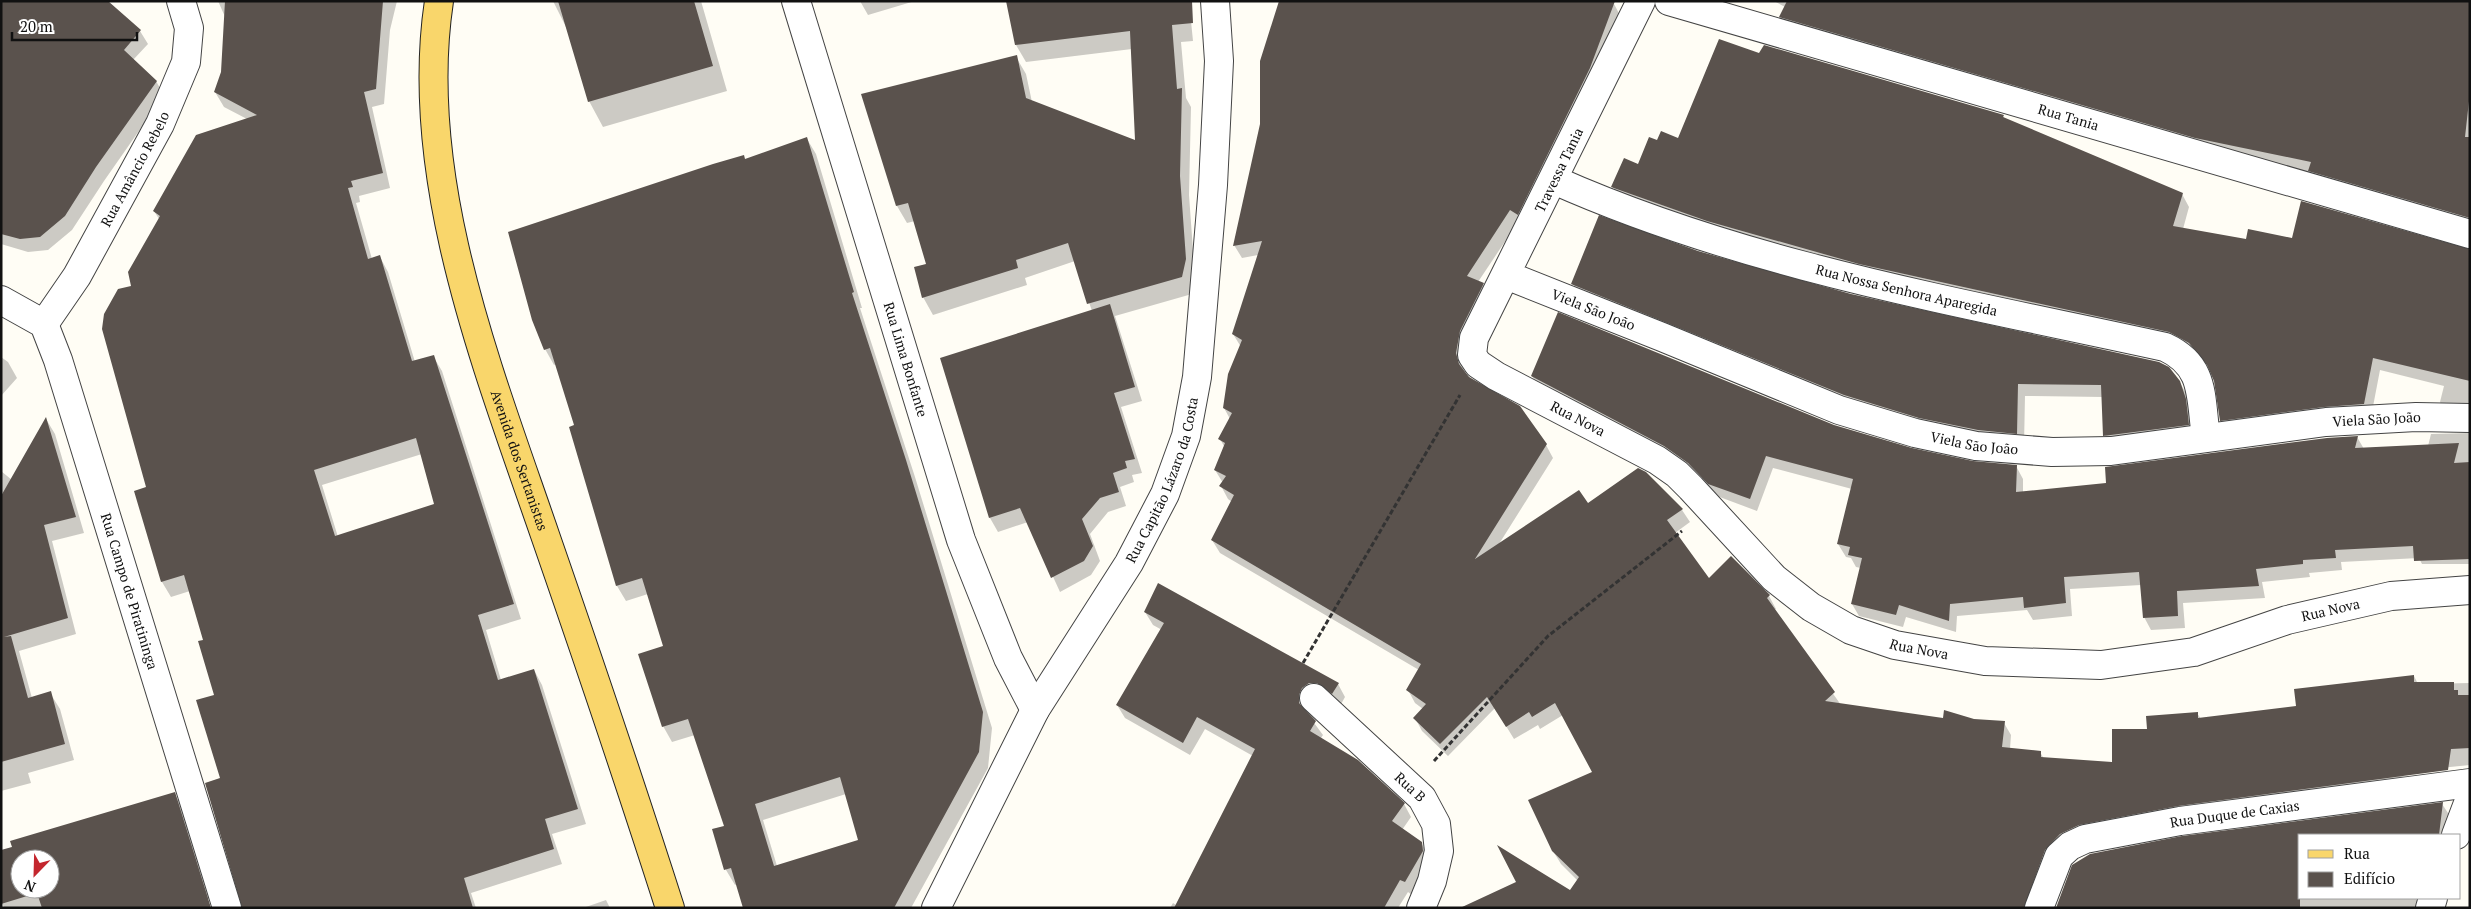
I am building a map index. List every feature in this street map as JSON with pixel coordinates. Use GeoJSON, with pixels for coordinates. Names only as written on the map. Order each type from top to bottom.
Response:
{"type":"FeatureCollection","features":[{"type":"Feature","properties":{"kind":"main road","name":"Avenida dos Sertanistas"},"geometry":{"type":"LineString","coordinates":[[439,1],[433,40],[435,141],[462,280],[487,365],[622,757],[670,908]]}},
{"type":"Feature","properties":{"kind":"street","name":"Rua Amâncio Rebelo"},"geometry":{"type":"LineString","coordinates":[[44,324],[77,276],[164,115],[186,62],[190,28],[182,1]]}},
{"type":"Feature","properties":{"kind":"street","name":"Rua Lima Bonfante"},"geometry":{"type":"LineString","coordinates":[[796,1],[961,540],[1008,658],[1035,710]]}},
{"type":"Feature","properties":{"kind":"street","name":"Rua Capitão Lázaro da Costa"},"geometry":{"type":"LineString","coordinates":[[936,908],[1035,710],[1129,563],[1165,494],[1186,436],[1197,377],[1213,185],[1219,61],[1215,1]]}},
{"type":"Feature","properties":{"kind":"street","name":"Travessa Tania"},"geometry":{"type":"LineString","coordinates":[[1476,351],[1506,275],[1641,1]]}},
{"type":"Feature","properties":{"kind":"street","name":"Rua Tania"},"geometry":{"type":"LineString","coordinates":[[1669,1],[2470,234]]}},
{"type":"Feature","properties":{"kind":"street","name":"Rua Nossa Senhora Aparegida"},"geometry":{"type":"LineString","coordinates":[[1554,180],[1599,200],[1742,248],[1890,287],[2165,347],[2180,354],[2197,374],[2206,437]]}},
{"type":"Feature","properties":{"kind":"street","name":"Viela São João"},"geometry":{"type":"LineString","coordinates":[[1506,275],[1839,410],[1915,433],[1976,446],[2052,452],[2111,451],[2326,422],[2416,417],[2470,418]]}},
{"type":"Feature","properties":{"kind":"street"},"geometry":{"type":"LineString","coordinates":[[1,300],[44,324]]}},
{"type":"Feature","properties":{"kind":"street","name":"Rua Campo de Piratininga"},"geometry":{"type":"LineString","coordinates":[[44,324],[58,360],[227,908]]}},
{"type":"Feature","properties":{"kind":"street","name":"Rua Nova"},"geometry":{"type":"LineString","coordinates":[[1476,351],[1496,376],[1657,460],[1677,474],[1774,578],[1811,607],[1851,630],[1894,645],[1985,661],[2101,665],[2194,652],[2287,620],[2392,596],[2470,590]]}},
{"type":"Feature","properties":{"kind":"street","name":"Rua B"},"geometry":{"type":"LineString","coordinates":[[1314,698],[1422,798],[1436,824],[1439,851],[1432,881],[1421,908]]}},
{"type":"Feature","properties":{"kind":"street","name":"Rua Duque de Caxias"},"geometry":{"type":"LineString","coordinates":[[2039,908],[2060,856],[2070,846],[2085,839],[2180,821],[2470,783]]}},
{"type":"Feature","properties":{"kind":"street"},"geometry":{"type":"LineString","coordinates":[[2456,834],[2470,798]]}},
{"type":"Feature","properties":{"kind":"path"},"geometry":{"type":"LineString","coordinates":[[1314,698],[1292,681],[1476,351]]}},
{"type":"Feature","properties":{"kind":"path"},"geometry":{"type":"LineString","coordinates":[[1410,787],[1548,636],[1710,509]]}},
{"type":"Feature","properties":{"kind":"building"},"geometry":{"type":"Polygon","coordinates":[[[1,1],[108,1],[141,30],[124,50],[157,81],[96,167],[65,216],[40,237],[20,239],[1,234],[1,1]]]}},
{"type":"Feature","properties":{"kind":"building"},"geometry":{"type":"Polygon","coordinates":[[[225,1],[383,1],[376,89],[364,92],[383,173],[351,181],[353,187],[348,188],[368,259],[380,255],[412,361],[434,355],[514,604],[478,615],[498,680],[534,669],[578,809],[545,819],[554,849],[464,878],[473,908],[242,908],[205,783],[220,778],[196,700],[214,695],[198,641],[203,640],[184,575],[161,582],[134,491],[146,487],[102,329],[104,314],[118,289],[131,286],[128,272],[160,216],[153,211],[196,135],[257,115],[214,92],[221,72],[225,1]],[[416,438],[314,470],[335,536],[434,504],[416,438]]]}},
{"type":"Feature","properties":{"kind":"building"},"geometry":{"type":"Polygon","coordinates":[[[558,1],[694,1],[713,66],[588,102],[558,1]]]}},
{"type":"Feature","properties":{"kind":"building"},"geometry":{"type":"Polygon","coordinates":[[[1006,1],[1192,1],[1193,23],[1172,25],[1177,89],[1182,88],[1180,176],[1186,259],[1182,277],[1087,304],[1068,243],[1016,260],[1018,268],[922,298],[914,267],[926,264],[908,203],[896,206],[861,94],[1017,55],[1026,98],[1135,140],[1130,31],[1015,45],[1006,1]]]}},
{"type":"Feature","properties":{"kind":"building"},"geometry":{"type":"Polygon","coordinates":[[[1279,1],[1615,1],[1590,68],[1518,215],[1510,210],[1467,276],[1484,283],[1460,331],[1456,353],[1459,364],[1469,377],[1520,406],[1547,444],[1475,559],[1579,490],[1588,503],[1638,468],[1646,472],[1683,509],[1667,520],[1709,578],[1731,556],[1770,595],[1767,598],[1835,692],[1825,701],[1943,718],[1944,710],[1974,719],[2005,721],[2002,747],[2041,751],[2041,757],[2112,762],[2112,729],[2147,729],[2146,716],[2198,712],[2198,718],[2296,706],[2294,689],[2414,675],[2414,682],[2454,682],[2454,690],[2458,690],[2458,695],[2470,695],[2470,748],[2451,749],[2448,770],[2178,806],[2079,825],[2060,834],[2045,850],[2024,908],[1460,908],[1516,882],[1497,845],[1570,890],[1579,877],[1552,851],[1528,800],[1592,772],[1555,703],[1532,717],[1529,712],[1506,727],[1487,697],[1440,744],[1413,718],[1426,704],[1406,690],[1421,664],[1211,540],[1234,495],[1219,486],[1226,476],[1214,470],[1225,443],[1218,439],[1232,413],[1223,408],[1228,374],[1242,340],[1232,334],[1262,241],[1233,246],[1260,124],[1260,61],[1279,1]]]}},
{"type":"Feature","properties":{"kind":"building"},"geometry":{"type":"Polygon","coordinates":[[[1787,1],[2470,1],[2470,92],[2465,137],[2470,137],[2470,218],[2308,171],[2311,162],[2195,138],[1779,17],[1787,1]]]}},
{"type":"Feature","properties":{"kind":"building"},"geometry":{"type":"Polygon","coordinates":[[[1719,39],[1759,53],[1764,45],[2004,115],[2003,117],[2183,193],[2173,226],[2246,239],[2248,229],[2292,238],[2301,201],[2470,249],[2470,381],[2373,358],[2364,404],[2324,407],[2220,421],[2214,381],[2207,365],[2189,343],[2169,332],[1859,264],[1707,221],[1611,187],[1624,158],[1638,164],[1649,137],[1657,140],[1661,131],[1678,138],[1719,39]]]}},
{"type":"Feature","properties":{"kind":"building"},"geometry":{"type":"Polygon","coordinates":[[[807,137],[854,292],[852,293],[906,460],[983,712],[979,752],[894,908],[743,908],[731,868],[724,870],[712,829],[724,826],[688,719],[662,727],[638,654],[663,646],[642,578],[616,586],[569,427],[574,425],[550,348],[544,350],[532,320],[508,232],[713,164],[744,155],[745,159],[807,137]],[[840,777],[755,804],[774,866],[858,840],[840,777]]]}},
{"type":"Feature","properties":{"kind":"building"},"geometry":{"type":"Polygon","coordinates":[[[1599,215],[1698,251],[1851,294],[2159,362],[2169,367],[2180,381],[2186,399],[2189,425],[2103,436],[2101,385],[2018,384],[2017,434],[1978,430],[1919,418],[1844,395],[1571,284],[1599,215]]]}},
{"type":"Feature","properties":{"kind":"building"},"geometry":{"type":"Polygon","coordinates":[[[1110,304],[1135,387],[1114,393],[1135,459],[1125,461],[1127,468],[1113,473],[1119,492],[1100,498],[1082,519],[1093,546],[1084,561],[1051,578],[1020,508],[989,518],[940,358],[1110,304]]]}},
{"type":"Feature","properties":{"kind":"building"},"geometry":{"type":"Polygon","coordinates":[[[1558,312],[1834,425],[1912,448],[1973,461],[2017,465],[2016,492],[2106,483],[2105,467],[2327,438],[2358,436],[2355,448],[2459,443],[2454,463],[2470,462],[2470,559],[2414,561],[2413,546],[2335,550],[2336,558],[2303,560],[2303,564],[2256,569],[2259,586],[2177,591],[2178,616],[2143,618],[2139,572],[2064,577],[2066,603],[2024,608],[2023,597],[1950,604],[1949,621],[1899,605],[1896,615],[1851,604],[1862,558],[1848,555],[1850,547],[1837,544],[1853,479],[1766,456],[1750,499],[1708,484],[1688,463],[1664,446],[1531,376],[1558,312]]]}},
{"type":"Feature","properties":{"kind":"building"},"geometry":{"type":"Polygon","coordinates":[[[46,417],[76,517],[44,525],[68,618],[4,637],[11,636],[28,698],[51,691],[65,744],[1,762],[1,496],[46,417]]]}},
{"type":"Feature","properties":{"kind":"building"},"geometry":{"type":"Polygon","coordinates":[[[1158,583],[1339,683],[1332,694],[1317,683],[1309,683],[1302,688],[1299,695],[1299,703],[1316,721],[1310,731],[1358,760],[1405,803],[1392,821],[1422,842],[1423,851],[1405,882],[1400,880],[1384,908],[1174,908],[1255,749],[1197,717],[1183,743],[1116,705],[1164,623],[1144,612],[1158,583]]]}},
{"type":"Feature","properties":{"kind":"building"},"geometry":{"type":"Polygon","coordinates":[[[175,792],[211,908],[42,908],[39,899],[60,899],[60,849],[10,849],[10,899],[17,899],[1,904],[1,850],[12,847],[10,841],[175,792]]]}},
{"type":"Feature","properties":{"kind":"building"},"geometry":{"type":"Polygon","coordinates":[[[2443,802],[2439,834],[2298,834],[2298,899],[2300,899],[2300,908],[2056,908],[2072,865],[2090,854],[2182,836],[2443,802]]]}}]}
